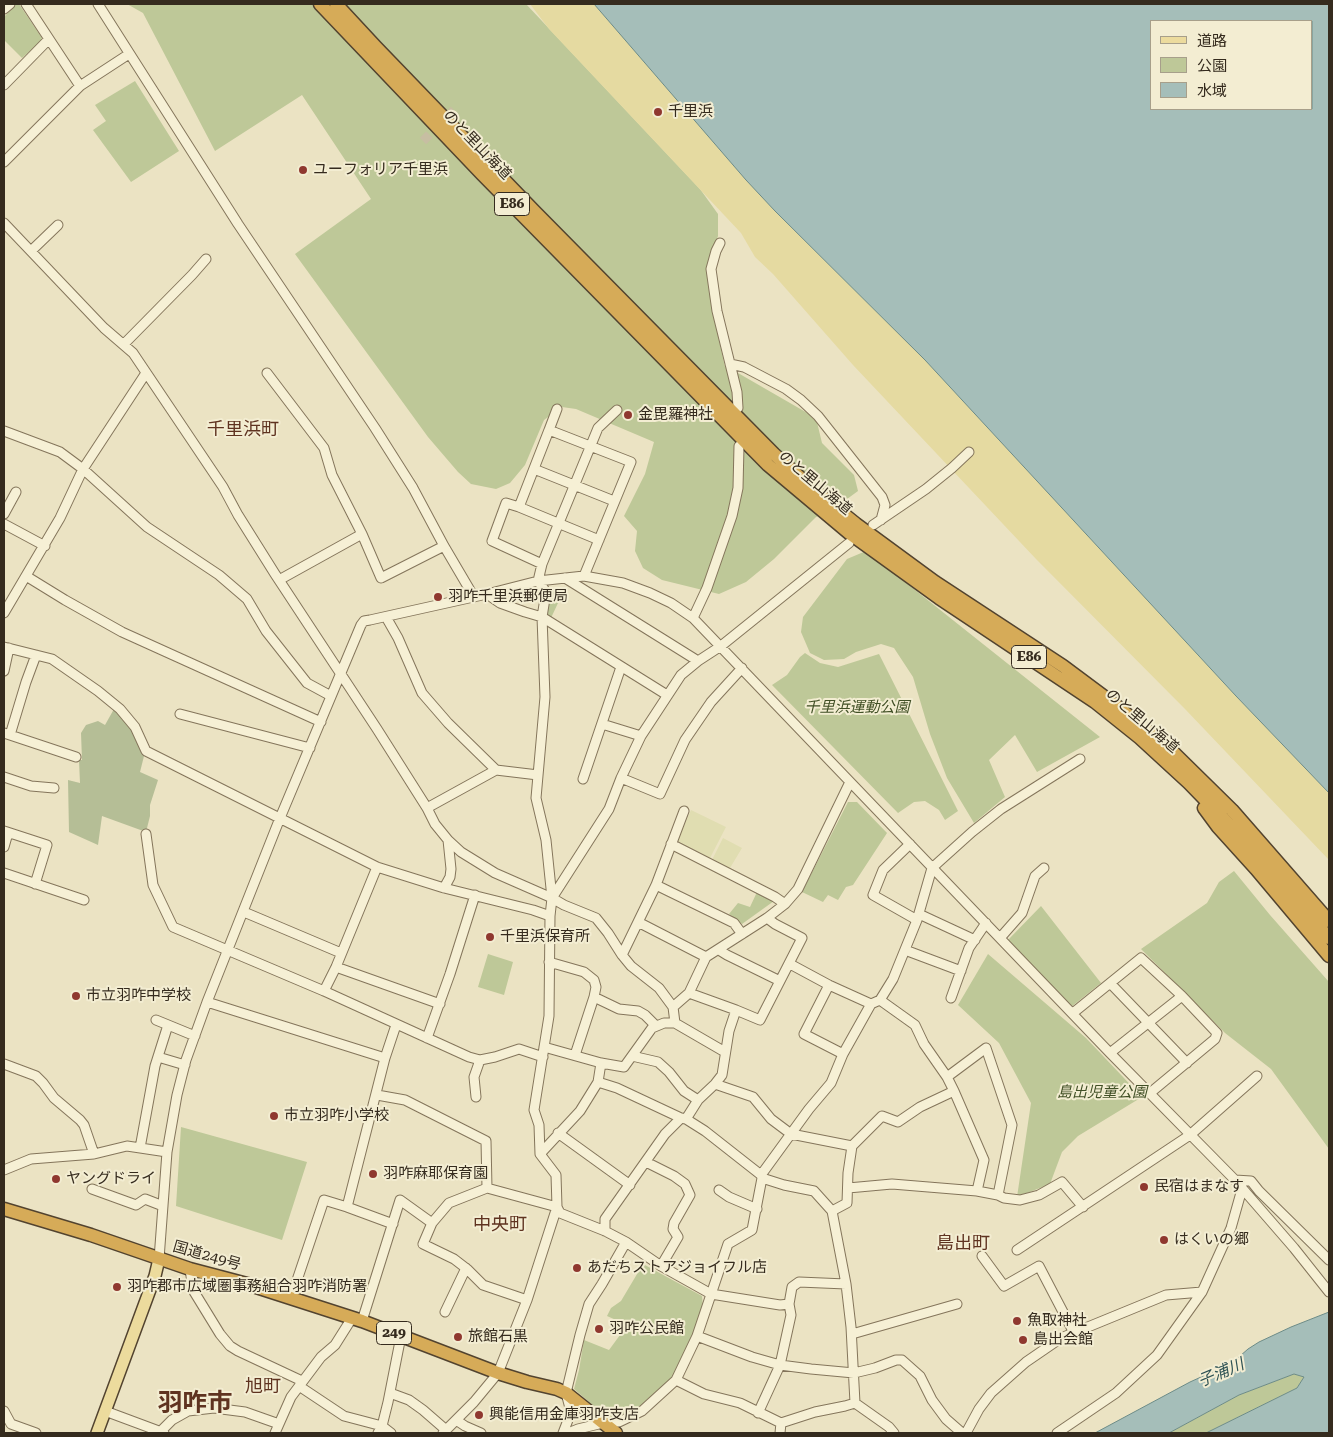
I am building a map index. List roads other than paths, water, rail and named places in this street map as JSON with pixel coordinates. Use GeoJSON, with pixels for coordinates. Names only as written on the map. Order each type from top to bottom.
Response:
{"type":"FeatureCollection","features":[{"type":"Feature","properties":{"kind":"highway"},"geometry":{"type":"LineString","coordinates":[[316,4],[341,26]]}},
{"type":"Feature","properties":{"kind":"highway","name":"のと里山海道"},"geometry":{"type":"LineString","coordinates":[[320,4],[482,174],[768,465],[849,534],[939,598],[1095,702],[1140,738],[1189,783],[1229,824],[1329,938]]}},
{"type":"Feature","properties":{"kind":"highway","name":"のと里山海道"},"geometry":{"type":"LineString","coordinates":[[336,4],[534,211],[774,454],[815,491],[856,524],[935,582],[1071,672],[1118,707],[1175,754],[1243,822],[1329,921]]}},
{"type":"Feature","properties":{"kind":"highway"},"geometry":{"type":"LineString","coordinates":[[345,4],[352,11],[376,47]]}},
{"type":"Feature","properties":{"kind":"highway"},"geometry":{"type":"LineString","coordinates":[[1166,762],[1218,827],[1329,956]]}},
{"type":"Feature","properties":{"kind":"highway","name":"国道249号"},"geometry":{"type":"LineString","coordinates":[[4,1209],[92,1235],[190,1269],[247,1284],[357,1319],[498,1373],[566,1393],[616,1433]]}},
{"type":"Feature","properties":{"kind":"main road"},"geometry":{"type":"LineString","coordinates":[[97,1433],[155,1276],[159,1258]]}},
{"type":"Feature","properties":{"kind":"street"},"geometry":{"type":"LineString","coordinates":[[4,9],[10,4]]}},
{"type":"Feature","properties":{"kind":"street"},"geometry":{"type":"LineString","coordinates":[[26,4],[80,86]]}},
{"type":"Feature","properties":{"kind":"street"},"geometry":{"type":"LineString","coordinates":[[98,4],[238,224],[375,428],[413,488],[444,546],[474,596]]}},
{"type":"Feature","properties":{"kind":"street"},"geometry":{"type":"LineString","coordinates":[[4,85],[49,39]]}},
{"type":"Feature","properties":{"kind":"street"},"geometry":{"type":"LineString","coordinates":[[4,162],[80,86],[130,54]]}},
{"type":"Feature","properties":{"kind":"street"},"geometry":{"type":"LineString","coordinates":[[4,223],[104,328],[133,353],[223,487],[238,515],[279,580],[377,729],[427,808],[435,824],[448,840],[461,852],[494,873],[596,918],[630,966],[659,988],[673,1007],[675,1023]]}},
{"type":"Feature","properties":{"kind":"street"},"geometry":{"type":"LineString","coordinates":[[30,251],[58,225]]}},
{"type":"Feature","properties":{"kind":"street"},"geometry":{"type":"LineString","coordinates":[[720,243],[711,269],[712,283],[737,392],[738,408]]}},
{"type":"Feature","properties":{"kind":"street"},"geometry":{"type":"LineString","coordinates":[[124,344],[206,259]]}},
{"type":"Feature","properties":{"kind":"street"},"geometry":{"type":"LineString","coordinates":[[730,364],[744,367],[786,388],[818,416],[882,497],[885,505],[877,523],[926,489],[969,452]]}},
{"type":"Feature","properties":{"kind":"street"},"geometry":{"type":"LineString","coordinates":[[4,613],[45,546],[82,469],[146,373]]}},
{"type":"Feature","properties":{"kind":"street"},"geometry":{"type":"LineString","coordinates":[[267,373],[324,448],[332,474],[362,534],[381,578],[444,546]]}},
{"type":"Feature","properties":{"kind":"street"},"geometry":{"type":"LineString","coordinates":[[519,507],[558,409]]}},
{"type":"Feature","properties":{"kind":"street"},"geometry":{"type":"LineString","coordinates":[[390,1393],[408,1400],[444,1431],[474,1402],[498,1373],[527,1300],[557,1207],[556,1175],[540,1154],[539,1125],[534,1110],[549,1016],[550,916],[552,898],[546,840],[536,798],[546,697],[542,617],[546,592],[538,581],[542,564],[598,428],[617,410]]}},
{"type":"Feature","properties":{"kind":"street"},"geometry":{"type":"LineString","coordinates":[[549,430],[631,462],[584,576]]}},
{"type":"Feature","properties":{"kind":"street"},"geometry":{"type":"LineString","coordinates":[[4,431],[60,452],[82,469],[146,527],[219,575],[247,599],[266,631],[307,683],[331,696]]}},
{"type":"Feature","properties":{"kind":"street"},"geometry":{"type":"LineString","coordinates":[[693,618],[707,588],[732,516],[738,488],[739,446]]}},
{"type":"Feature","properties":{"kind":"street"},"geometry":{"type":"LineString","coordinates":[[534,469],[614,501]]}},
{"type":"Feature","properties":{"kind":"street"},"geometry":{"type":"LineString","coordinates":[[4,514],[16,492]]}},
{"type":"Feature","properties":{"kind":"street"},"geometry":{"type":"LineString","coordinates":[[542,564],[492,541],[506,503],[599,540]]}},
{"type":"Feature","properties":{"kind":"street"},"geometry":{"type":"LineString","coordinates":[[4,524],[45,546]]}},
{"type":"Feature","properties":{"kind":"street"},"geometry":{"type":"LineString","coordinates":[[279,580],[362,534]]}},
{"type":"Feature","properties":{"kind":"street"},"geometry":{"type":"LineString","coordinates":[[552,898],[609,809],[641,736],[681,675],[721,646],[849,543]]}},
{"type":"Feature","properties":{"kind":"street"},"geometry":{"type":"LineString","coordinates":[[26,576],[122,632],[321,722]]}},
{"type":"Feature","properties":{"kind":"street"},"geometry":{"type":"LineString","coordinates":[[159,1258],[167,1152],[177,1095],[194,1036],[280,818],[361,625],[364,622],[386,616],[538,581],[584,576],[623,583],[650,593],[693,618],[1110,1053],[1235,1180],[1329,1292]]}},
{"type":"Feature","properties":{"kind":"street"},"geometry":{"type":"LineString","coordinates":[[564,578],[698,661]]}},
{"type":"Feature","properties":{"kind":"street"},"geometry":{"type":"LineString","coordinates":[[487,594],[500,603],[542,617],[667,696]]}},
{"type":"Feature","properties":{"kind":"street"},"geometry":{"type":"LineString","coordinates":[[386,616],[422,692],[448,723],[496,770]]}},
{"type":"Feature","properties":{"kind":"street"},"geometry":{"type":"LineString","coordinates":[[4,671],[6,648],[52,659],[120,709],[135,727],[146,751],[378,867],[444,888],[550,916]]}},
{"type":"Feature","properties":{"kind":"street"},"geometry":{"type":"LineString","coordinates":[[36,655],[7,734],[76,757]]}},
{"type":"Feature","properties":{"kind":"street"},"geometry":{"type":"LineString","coordinates":[[583,779],[621,667]]}},
{"type":"Feature","properties":{"kind":"street"},"geometry":{"type":"LineString","coordinates":[[622,778],[660,794],[685,740],[711,702],[742,668]]}},
{"type":"Feature","properties":{"kind":"street"},"geometry":{"type":"LineString","coordinates":[[180,714],[310,748]]}},
{"type":"Feature","properties":{"kind":"street"},"geometry":{"type":"LineString","coordinates":[[602,724],[641,736]]}},
{"type":"Feature","properties":{"kind":"street"},"geometry":{"type":"LineString","coordinates":[[568,1433],[603,1423],[619,1422],[642,1411],[676,1380],[697,1336],[728,1244],[752,1230],[762,1176],[809,1110],[831,1083],[843,1054],[870,1004],[880,1000],[893,979],[918,917],[932,868],[1001,809],[1080,758]]}},
{"type":"Feature","properties":{"kind":"street"},"geometry":{"type":"LineString","coordinates":[[427,808],[496,770],[538,775]]}},
{"type":"Feature","properties":{"kind":"street"},"geometry":{"type":"LineString","coordinates":[[4,778],[31,786],[54,788]]}},
{"type":"Feature","properties":{"kind":"street"},"geometry":{"type":"LineString","coordinates":[[673,1007],[689,993],[706,958],[767,918],[798,889],[850,782]]}},
{"type":"Feature","properties":{"kind":"street"},"geometry":{"type":"LineString","coordinates":[[622,956],[656,885],[684,810]]}},
{"type":"Feature","properties":{"kind":"street"},"geometry":{"type":"LineString","coordinates":[[4,847],[6,832],[47,845],[35,884]]}},
{"type":"Feature","properties":{"kind":"street"},"geometry":{"type":"LineString","coordinates":[[146,834],[153,885],[173,927],[324,991],[469,1057],[480,1060],[519,1049],[543,1057]]}},
{"type":"Feature","properties":{"kind":"street"},"geometry":{"type":"LineString","coordinates":[[444,888],[450,877],[451,869],[448,840]]}},
{"type":"Feature","properties":{"kind":"street"},"geometry":{"type":"LineString","coordinates":[[671,844],[775,897],[784,904]]}},
{"type":"Feature","properties":{"kind":"street"},"geometry":{"type":"LineString","coordinates":[[910,844],[884,870],[873,895],[918,917],[975,940]]}},
{"type":"Feature","properties":{"kind":"street"},"geometry":{"type":"LineString","coordinates":[[324,991],[378,867]]}},
{"type":"Feature","properties":{"kind":"street"},"geometry":{"type":"LineString","coordinates":[[1000,938],[1022,912],[1035,876],[1044,868]]}},
{"type":"Feature","properties":{"kind":"street"},"geometry":{"type":"LineString","coordinates":[[4,873],[84,900]]}},
{"type":"Feature","properties":{"kind":"street"},"geometry":{"type":"LineString","coordinates":[[656,885],[734,923],[742,934]]}},
{"type":"Feature","properties":{"kind":"street"},"geometry":{"type":"LineString","coordinates":[[427,1038],[476,895]]}},
{"type":"Feature","properties":{"kind":"street"},"geometry":{"type":"LineString","coordinates":[[244,912],[341,953]]}},
{"type":"Feature","properties":{"kind":"street"},"geometry":{"type":"LineString","coordinates":[[689,993],[760,1020],[802,938],[767,918]]}},
{"type":"Feature","properties":{"kind":"street"},"geometry":{"type":"LineString","coordinates":[[638,922],[706,958]]}},
{"type":"Feature","properties":{"kind":"street"},"geometry":{"type":"LineString","coordinates":[[951,998],[969,948],[986,923]]}},
{"type":"Feature","properties":{"kind":"street"},"geometry":{"type":"LineString","coordinates":[[719,950],[780,981]]}},
{"type":"Feature","properties":{"kind":"street"},"geometry":{"type":"LineString","coordinates":[[905,950],[961,971]]}},
{"type":"Feature","properties":{"kind":"street"},"geometry":{"type":"LineString","coordinates":[[1073,1013],[1141,958],[1182,996],[1217,1033],[1215,1039],[1150,1093]]}},
{"type":"Feature","properties":{"kind":"street"},"geometry":{"type":"LineString","coordinates":[[550,962],[584,972],[594,980],[596,988],[594,997],[575,1055]]}},
{"type":"Feature","properties":{"kind":"street"},"geometry":{"type":"LineString","coordinates":[[790,964],[870,1004]]}},
{"type":"Feature","properties":{"kind":"street"},"geometry":{"type":"LineString","coordinates":[[336,967],[440,1004]]}},
{"type":"Feature","properties":{"kind":"street"},"geometry":{"type":"LineString","coordinates":[[1110,982],[1186,1063]]}},
{"type":"Feature","properties":{"kind":"street"},"geometry":{"type":"LineString","coordinates":[[829,985],[804,1034],[843,1054]]}},
{"type":"Feature","properties":{"kind":"street"},"geometry":{"type":"LineString","coordinates":[[1110,1053],[1182,996]]}},
{"type":"Feature","properties":{"kind":"street"},"geometry":{"type":"LineString","coordinates":[[594,997],[619,1009],[638,1011],[656,1026]]}},
{"type":"Feature","properties":{"kind":"street"},"geometry":{"type":"LineString","coordinates":[[880,1000],[915,1026],[924,1044],[947,1077],[984,1160],[977,1191]]}},
{"type":"Feature","properties":{"kind":"street"},"geometry":{"type":"LineString","coordinates":[[208,1002],[385,1058]]}},
{"type":"Feature","properties":{"kind":"street"},"geometry":{"type":"LineString","coordinates":[[604,1231],[605,1219],[666,1134],[684,1119],[698,1100],[716,1084],[722,1075],[725,1052],[736,1010]]}},
{"type":"Feature","properties":{"kind":"street"},"geometry":{"type":"LineString","coordinates":[[156,1020],[194,1036]]}},
{"type":"Feature","properties":{"kind":"street"},"geometry":{"type":"LineString","coordinates":[[544,1047],[601,1063],[624,1067],[652,1028],[664,1023],[675,1023],[725,1052]]}},
{"type":"Feature","properties":{"kind":"street"},"geometry":{"type":"LineString","coordinates":[[140,1148],[155,1066],[168,1025]]}},
{"type":"Feature","properties":{"kind":"street"},"geometry":{"type":"LineString","coordinates":[[347,1207],[385,1058],[396,1025]]}},
{"type":"Feature","properties":{"kind":"street"},"geometry":{"type":"LineString","coordinates":[[947,1077],[986,1048],[1012,1125],[998,1195]]}},
{"type":"Feature","properties":{"kind":"street"},"geometry":{"type":"LineString","coordinates":[[158,1056],[185,1065]]}},
{"type":"Feature","properties":{"kind":"street"},"geometry":{"type":"LineString","coordinates":[[632,1056],[658,1062],[669,1072],[684,1091],[698,1100]]}},
{"type":"Feature","properties":{"kind":"street"},"geometry":{"type":"LineString","coordinates":[[476,1097],[474,1077],[480,1060]]}},
{"type":"Feature","properties":{"kind":"street"},"geometry":{"type":"LineString","coordinates":[[540,1154],[580,1110],[598,1082],[601,1063]]}},
{"type":"Feature","properties":{"kind":"street"},"geometry":{"type":"LineString","coordinates":[[4,1064],[36,1076],[54,1098],[80,1120],[84,1125],[94,1154]]}},
{"type":"Feature","properties":{"kind":"street"},"geometry":{"type":"LineString","coordinates":[[1017,1250],[1190,1135],[1257,1076]]}},
{"type":"Feature","properties":{"kind":"street"},"geometry":{"type":"LineString","coordinates":[[598,1082],[617,1088],[684,1119],[705,1131],[762,1176],[784,1185],[814,1191],[832,1211],[846,1284],[852,1334],[855,1402]]}},
{"type":"Feature","properties":{"kind":"street"},"geometry":{"type":"LineString","coordinates":[[716,1084],[753,1098],[770,1119],[792,1134],[852,1146]]}},
{"type":"Feature","properties":{"kind":"street"},"geometry":{"type":"LineString","coordinates":[[832,1211],[847,1204],[852,1146],[882,1116],[898,1122],[920,1107],[954,1091]]}},
{"type":"Feature","properties":{"kind":"street"},"geometry":{"type":"LineString","coordinates":[[377,1095],[405,1100],[486,1141],[487,1188]]}},
{"type":"Feature","properties":{"kind":"street"},"geometry":{"type":"LineString","coordinates":[[558,1133],[630,1185]]}},
{"type":"Feature","properties":{"kind":"street"},"geometry":{"type":"LineString","coordinates":[[4,1170],[31,1159],[94,1154],[127,1146],[167,1152]]}},
{"type":"Feature","properties":{"kind":"street"},"geometry":{"type":"LineString","coordinates":[[646,1162],[674,1176],[685,1184],[690,1196],[674,1223],[673,1229],[678,1237],[661,1266]]}},
{"type":"Feature","properties":{"kind":"street"},"geometry":{"type":"LineString","coordinates":[[1235,1180],[1251,1181],[1329,1260]]}},
{"type":"Feature","properties":{"kind":"street"},"geometry":{"type":"LineString","coordinates":[[848,1188],[892,1184],[977,1191],[1020,1200],[1039,1195],[1062,1182],[1083,1207]]}},
{"type":"Feature","properties":{"kind":"street"},"geometry":{"type":"LineString","coordinates":[[527,1300],[482,1285],[466,1268],[454,1259],[423,1244],[432,1223],[449,1203],[487,1188],[557,1207],[560,1213],[626,1242],[661,1266],[711,1294],[789,1304]]}},
{"type":"Feature","properties":{"kind":"street"},"geometry":{"type":"LineString","coordinates":[[92,1189],[136,1205],[145,1199],[162,1206]]}},
{"type":"Feature","properties":{"kind":"street"},"geometry":{"type":"LineString","coordinates":[[1058,1433],[1116,1393],[1157,1355],[1202,1292],[1231,1228],[1242,1189]]}},
{"type":"Feature","properties":{"kind":"street"},"geometry":{"type":"LineString","coordinates":[[719,1190],[729,1197],[757,1209]]}},
{"type":"Feature","properties":{"kind":"street"},"geometry":{"type":"LineString","coordinates":[[290,1298],[324,1200],[393,1224]]}},
{"type":"Feature","properties":{"kind":"street"},"geometry":{"type":"LineString","coordinates":[[105,1411],[162,1432],[172,1420],[188,1411],[214,1408],[245,1412],[277,1431],[291,1397],[300,1383],[321,1357],[335,1345],[357,1319],[393,1224],[400,1200],[432,1223]]}},
{"type":"Feature","properties":{"kind":"street"},"geometry":{"type":"LineString","coordinates":[[562,1433],[568,1420],[570,1408],[566,1393],[589,1304],[626,1242]]}},
{"type":"Feature","properties":{"kind":"street"},"geometry":{"type":"LineString","coordinates":[[982,1256],[1004,1286],[1039,1266],[1074,1333]]}},
{"type":"Feature","properties":{"kind":"street"},"geometry":{"type":"LineString","coordinates":[[445,1312],[466,1268]]}},
{"type":"Feature","properties":{"kind":"street"},"geometry":{"type":"LineString","coordinates":[[190,1269],[193,1290],[220,1334],[230,1346],[300,1383],[344,1416],[391,1433]]}},
{"type":"Feature","properties":{"kind":"street"},"geometry":{"type":"LineString","coordinates":[[758,1413],[780,1365],[791,1315],[789,1304],[792,1287],[798,1282],[846,1284]]}},
{"type":"Feature","properties":{"kind":"street"},"geometry":{"type":"LineString","coordinates":[[966,1433],[979,1409],[991,1393],[1026,1362],[1061,1338],[1166,1295],[1202,1292]]}},
{"type":"Feature","properties":{"kind":"street"},"geometry":{"type":"LineString","coordinates":[[852,1334],[957,1304]]}},
{"type":"Feature","properties":{"kind":"street"},"geometry":{"type":"LineString","coordinates":[[380,1430],[390,1393],[401,1336]]}},
{"type":"Feature","properties":{"kind":"street"},"geometry":{"type":"LineString","coordinates":[[697,1336],[752,1357],[780,1365],[854,1373],[896,1360],[902,1360],[920,1376],[932,1400],[946,1419],[962,1433]]}},
{"type":"Feature","properties":{"kind":"street"},"geometry":{"type":"LineString","coordinates":[[676,1380],[704,1394],[740,1403],[781,1423],[855,1402]]}},
{"type":"Feature","properties":{"kind":"street"},"geometry":{"type":"LineString","coordinates":[[855,1402],[889,1427],[894,1433]]}},
{"type":"Feature","properties":{"kind":"street"},"geometry":{"type":"LineString","coordinates":[[4,1412],[11,1424],[36,1433]]}},
{"type":"Feature","properties":{"kind":"street"},"geometry":{"type":"LineString","coordinates":[[456,1420],[481,1433]]}},
{"type":"Feature","properties":{"kind":"street"},"geometry":{"type":"LineString","coordinates":[[780,1433],[781,1423]]}},
{"type":"Feature","properties":{"kind":"water"},"geometry":{"type":"Polygon","coordinates":[[[594,4],[1329,4],[1329,793],[1236,696],[925,360],[775,211],[594,4]]]}},
{"type":"Feature","properties":{"kind":"water","name":"子浦川"},"geometry":{"type":"Polygon","coordinates":[[[1329,1312],[1329,1433],[1206,1433],[1297,1388],[1304,1377],[1294,1374],[1239,1395],[1169,1433],[1095,1433],[1190,1382],[1232,1363],[1259,1342],[1329,1312]]]}},
{"type":"Feature","properties":{"kind":"tunnel"},"geometry":{"type":"LineString","coordinates":[[423,141],[454,110]]}},
{"type":"Feature","properties":{"kind":"place","name":"千里浜"},"geometry":{"type":"Point","coordinates":[658,112]}},
{"type":"Feature","properties":{"kind":"place","name":"ユーフォリア千里浜"},"geometry":{"type":"Point","coordinates":[303,170]}},
{"type":"Feature","properties":{"kind":"place","name":"金毘羅神社"},"geometry":{"type":"Point","coordinates":[628,415]}},
{"type":"Feature","properties":{"kind":"place","name":"羽咋千里浜郵便局"},"geometry":{"type":"Point","coordinates":[438,597]}},
{"type":"Feature","properties":{"kind":"place","name":"千里浜保育所"},"geometry":{"type":"Point","coordinates":[490,937]}},
{"type":"Feature","properties":{"kind":"place","name":"市立羽咋中学校"},"geometry":{"type":"Point","coordinates":[76,996]}},
{"type":"Feature","properties":{"kind":"place","name":"市立羽咋小学校"},"geometry":{"type":"Point","coordinates":[274,1116]}},
{"type":"Feature","properties":{"kind":"place","name":"羽咋麻耶保育園"},"geometry":{"type":"Point","coordinates":[373,1174]}},
{"type":"Feature","properties":{"kind":"place","name":"ヤングドライ"},"geometry":{"type":"Point","coordinates":[56,1179]}},
{"type":"Feature","properties":{"kind":"place","name":"民宿はまなす"},"geometry":{"type":"Point","coordinates":[1144,1187]}},
{"type":"Feature","properties":{"kind":"place","name":"はくいの郷"},"geometry":{"type":"Point","coordinates":[1164,1240]}},
{"type":"Feature","properties":{"kind":"place","name":"あだちストアジョイフル店"},"geometry":{"type":"Point","coordinates":[577,1268]}},
{"type":"Feature","properties":{"kind":"place","name":"羽咋郡市広域圏事務組合羽咋消防署"},"geometry":{"type":"Point","coordinates":[117,1287]}},
{"type":"Feature","properties":{"kind":"place","name":"魚取神社"},"geometry":{"type":"Point","coordinates":[1017,1321]}},
{"type":"Feature","properties":{"kind":"place","name":"羽咋公民館"},"geometry":{"type":"Point","coordinates":[599,1329]}},
{"type":"Feature","properties":{"kind":"place","name":"旅館石黒"},"geometry":{"type":"Point","coordinates":[458,1337]}},
{"type":"Feature","properties":{"kind":"place","name":"島出会館"},"geometry":{"type":"Point","coordinates":[1023,1340]}},
{"type":"Feature","properties":{"kind":"place","name":"興能信用金庫羽咋支店"},"geometry":{"type":"Point","coordinates":[479,1415]}},
{"type":"Feature","properties":{"kind":"district","name":"千里浜町"},"geometry":{"type":"Point","coordinates":[243,430]}},
{"type":"Feature","properties":{"kind":"district","name":"中央町"},"geometry":{"type":"Point","coordinates":[500,1225]}},
{"type":"Feature","properties":{"kind":"district","name":"島出町"},"geometry":{"type":"Point","coordinates":[963,1244]}},
{"type":"Feature","properties":{"kind":"district","name":"旭町"},"geometry":{"type":"Point","coordinates":[263,1387]}},
{"type":"Feature","properties":{"kind":"district","name":"羽咋市"},"geometry":{"type":"Point","coordinates":[195,1404]}},
{"type":"Feature","properties":{"kind":"park label","name":"千里浜運動公園"},"geometry":{"type":"Point","coordinates":[857,708]}},
{"type":"Feature","properties":{"kind":"park label","name":"島出児童公園"},"geometry":{"type":"Point","coordinates":[1102,1093]}}]}
